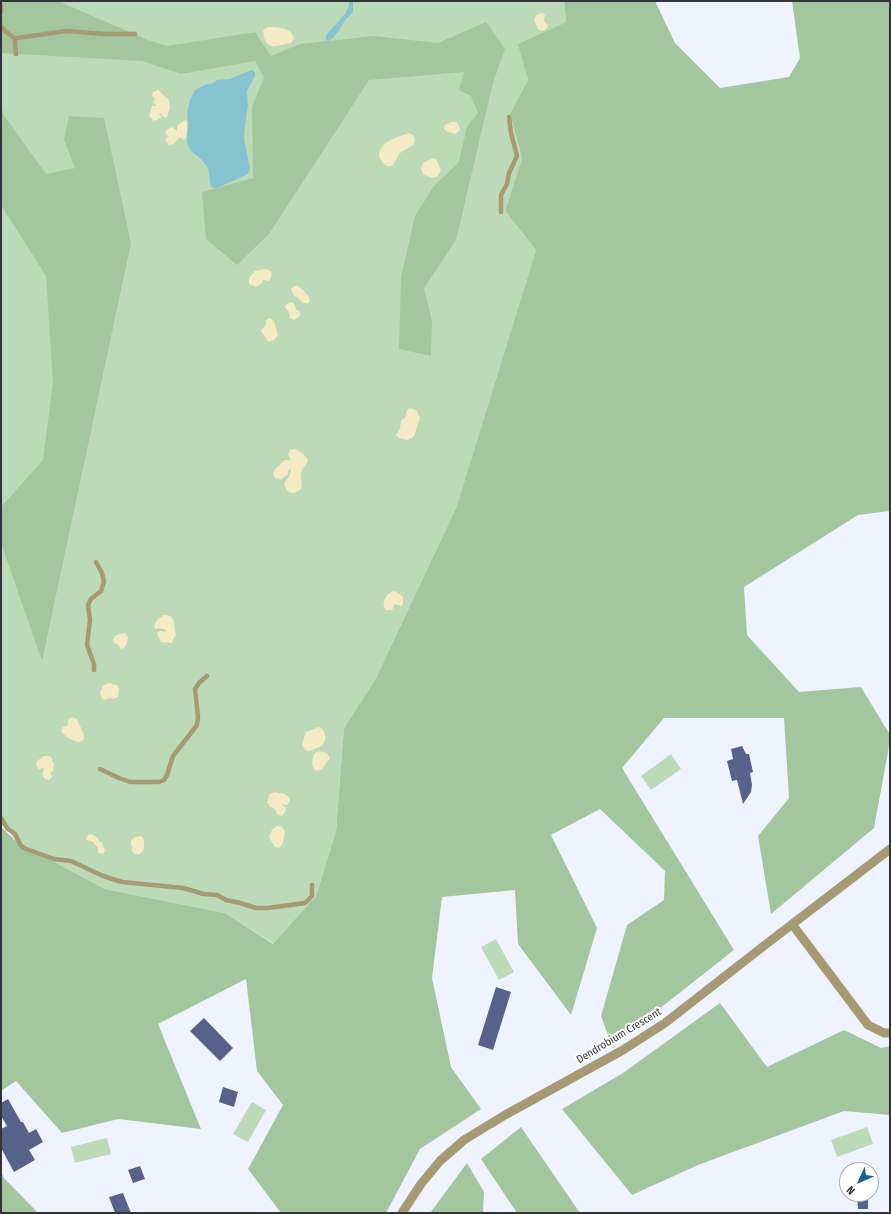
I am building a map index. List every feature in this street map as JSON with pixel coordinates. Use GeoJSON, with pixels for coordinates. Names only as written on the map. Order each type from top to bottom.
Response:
{"type":"FeatureCollection","features":[{"type":"Feature","properties":{"kind":"street","name":"Dendrobium Crescent"},"geometry":{"type":"LineString","coordinates":[[402,1213],[440,1161],[464,1140],[505,1115],[643,1039],[890,848]]}},
{"type":"Feature","properties":{"kind":"street"},"geometry":{"type":"LineString","coordinates":[[792,924],[868,1025],[884,1033],[890,1033]]}},
{"type":"Feature","properties":{"kind":"lane"},"geometry":{"type":"LineString","coordinates":[[1,6],[1,12]]}},
{"type":"Feature","properties":{"kind":"lane"},"geometry":{"type":"LineString","coordinates":[[1,26],[6,32],[16,39],[66,31],[105,34],[135,34]]}},
{"type":"Feature","properties":{"kind":"lane"},"geometry":{"type":"LineString","coordinates":[[16,39],[16,54]]}},
{"type":"Feature","properties":{"kind":"lane"},"geometry":{"type":"LineString","coordinates":[[501,212],[501,195],[507,184],[509,173],[517,156],[511,134],[509,117]]}},
{"type":"Feature","properties":{"kind":"lane"},"geometry":{"type":"LineString","coordinates":[[94,670],[94,664],[87,645],[90,620],[88,605],[91,599],[101,591],[104,582],[102,573],[96,562]]}},
{"type":"Feature","properties":{"kind":"lane"},"geometry":{"type":"LineString","coordinates":[[100,769],[130,782],[159,782],[164,780],[173,756],[197,724],[198,717],[195,689],[207,676]]}},
{"type":"Feature","properties":{"kind":"lane"},"geometry":{"type":"LineString","coordinates":[[1,818],[7,828],[15,834],[22,846],[26,849],[54,859],[71,861],[103,876],[122,882],[183,888],[200,894],[217,895],[226,900],[261,909],[305,903],[312,896],[312,885]]}},
{"type":"Feature","properties":{"kind":"green space"},"geometry":{"type":"Polygon","coordinates":[[[1,1],[564,1],[566,22],[519,44],[528,80],[510,114],[522,158],[505,211],[536,250],[456,508],[376,678],[344,728],[336,831],[316,896],[274,944],[225,913],[105,889],[17,842],[1,821],[1,1]]]}},
{"type":"Feature","properties":{"kind":"green space"},"geometry":{"type":"Polygon","coordinates":[[[1,1],[58,1],[148,40],[167,46],[255,32],[271,56],[300,44],[374,36],[438,43],[486,22],[505,49],[493,83],[456,240],[424,288],[432,321],[431,356],[399,349],[401,278],[415,216],[434,186],[459,162],[467,126],[478,113],[471,96],[459,90],[464,72],[369,80],[269,234],[237,265],[206,239],[202,192],[253,178],[252,107],[264,78],[255,61],[181,74],[142,61],[1,53],[1,1]]]}},
{"type":"Feature","properties":{"kind":"green space"},"geometry":{"type":"Polygon","coordinates":[[[564,1],[655,1],[675,43],[720,88],[789,77],[800,58],[792,1],[890,1],[890,511],[858,515],[744,587],[747,635],[799,692],[861,687],[890,735],[874,828],[771,914],[758,836],[789,798],[784,718],[664,718],[622,768],[734,950],[612,1046],[601,1016],[627,925],[664,900],[665,871],[600,809],[551,835],[597,928],[571,1015],[518,944],[515,890],[442,897],[432,978],[451,1067],[481,1109],[420,1149],[386,1213],[281,1213],[248,1169],[283,1105],[257,1071],[246,979],[158,1024],[201,1129],[118,1119],[62,1133],[16,1081],[1,1091],[1,827],[17,842],[105,889],[225,913],[273,944],[316,896],[336,831],[344,728],[376,678],[456,508],[536,250],[505,211],[522,158],[510,114],[528,80],[518,44],[566,22],[564,1]]]}},
{"type":"Feature","properties":{"kind":"green space"},"geometry":{"type":"Polygon","coordinates":[[[1,99],[3,114],[46,174],[75,168],[64,139],[69,116],[104,118],[131,243],[42,661],[1,543],[1,507],[43,460],[53,382],[46,276],[1,205],[1,99]]]}},
{"type":"Feature","properties":{"kind":"green space"},"geometry":{"type":"Polygon","coordinates":[[[671,754],[681,769],[651,790],[641,776],[671,754]]]}},
{"type":"Feature","properties":{"kind":"green space"},"geometry":{"type":"Polygon","coordinates":[[[496,939],[514,972],[499,980],[481,947],[496,939]]]}},
{"type":"Feature","properties":{"kind":"green space"},"geometry":{"type":"Polygon","coordinates":[[[720,1003],[767,1067],[844,1030],[881,1048],[890,1046],[890,1115],[844,1111],[698,1165],[632,1195],[562,1109],[623,1073],[720,1003]]]}},
{"type":"Feature","properties":{"kind":"green space"},"geometry":{"type":"Polygon","coordinates":[[[252,1102],[266,1110],[248,1142],[233,1134],[252,1102]]]}},
{"type":"Feature","properties":{"kind":"green space"},"geometry":{"type":"Polygon","coordinates":[[[521,1127],[580,1213],[517,1213],[481,1159],[521,1127]]]}},
{"type":"Feature","properties":{"kind":"green space"},"geometry":{"type":"Polygon","coordinates":[[[867,1127],[873,1144],[837,1157],[831,1140],[867,1127]]]}},
{"type":"Feature","properties":{"kind":"green space"},"geometry":{"type":"Polygon","coordinates":[[[107,1138],[111,1154],[75,1163],[71,1147],[107,1138]]]}},
{"type":"Feature","properties":{"kind":"green space"},"geometry":{"type":"Polygon","coordinates":[[[467,1163],[484,1192],[483,1213],[430,1213],[467,1163]]]}},
{"type":"Feature","properties":{"kind":"green space"},"geometry":{"type":"Polygon","coordinates":[[[1,1172],[4,1178],[38,1213],[1,1213],[1,1172]]]}},
{"type":"Feature","properties":{"kind":"sand"},"geometry":{"type":"Polygon","coordinates":[[[542,13],[545,15],[544,21],[548,27],[541,31],[538,29],[534,20],[536,15],[542,13]]]}},
{"type":"Feature","properties":{"kind":"sand"},"geometry":{"type":"Polygon","coordinates":[[[271,27],[287,29],[294,39],[291,43],[277,46],[269,45],[264,38],[263,31],[266,28],[271,27]]]}},
{"type":"Feature","properties":{"kind":"sand"},"geometry":{"type":"Polygon","coordinates":[[[158,90],[169,100],[170,108],[167,117],[164,117],[160,113],[161,118],[154,121],[149,116],[152,106],[157,106],[153,102],[155,99],[152,95],[153,92],[158,90]]]}},
{"type":"Feature","properties":{"kind":"sand"},"geometry":{"type":"Polygon","coordinates":[[[185,120],[187,121],[187,128],[184,141],[182,138],[179,138],[174,144],[169,145],[165,140],[169,137],[165,133],[166,130],[172,127],[177,131],[177,126],[185,120]]]}},
{"type":"Feature","properties":{"kind":"sand"},"geometry":{"type":"Polygon","coordinates":[[[451,122],[456,122],[459,125],[460,130],[455,134],[444,129],[445,125],[451,122]]]}},
{"type":"Feature","properties":{"kind":"sand"},"geometry":{"type":"Polygon","coordinates":[[[409,133],[413,135],[414,138],[413,145],[400,153],[393,165],[388,166],[384,164],[379,156],[382,147],[390,140],[409,133]]]}},
{"type":"Feature","properties":{"kind":"sand"},"geometry":{"type":"Polygon","coordinates":[[[433,158],[436,159],[441,170],[438,176],[433,178],[424,175],[421,169],[423,163],[433,158]]]}},
{"type":"Feature","properties":{"kind":"sand"},"geometry":{"type":"Polygon","coordinates":[[[267,269],[272,274],[269,281],[263,280],[262,283],[256,287],[249,284],[249,278],[255,271],[267,269]]]}},
{"type":"Feature","properties":{"kind":"sand"},"geometry":{"type":"Polygon","coordinates":[[[296,285],[308,296],[310,301],[308,303],[304,303],[294,296],[291,289],[296,285]]]}},
{"type":"Feature","properties":{"kind":"sand"},"geometry":{"type":"Polygon","coordinates":[[[290,302],[294,303],[296,309],[300,312],[300,316],[294,320],[290,318],[289,312],[285,307],[290,302]]]}},
{"type":"Feature","properties":{"kind":"sand"},"geometry":{"type":"Polygon","coordinates":[[[270,318],[274,321],[278,335],[274,340],[269,342],[261,330],[266,325],[266,320],[270,318]]]}},
{"type":"Feature","properties":{"kind":"sand"},"geometry":{"type":"Polygon","coordinates":[[[410,408],[417,411],[420,418],[414,436],[408,440],[399,438],[396,435],[400,428],[401,420],[405,418],[407,410],[410,408]]]}},
{"type":"Feature","properties":{"kind":"sand"},"geometry":{"type":"Polygon","coordinates":[[[294,449],[306,457],[308,461],[301,473],[302,486],[300,490],[292,493],[287,491],[285,483],[291,469],[288,470],[288,474],[281,479],[275,478],[273,475],[276,468],[285,460],[291,460],[288,454],[290,450],[294,449]]]}},
{"type":"Feature","properties":{"kind":"sand"},"geometry":{"type":"Polygon","coordinates":[[[395,591],[403,597],[403,604],[401,606],[395,604],[392,610],[386,610],[384,607],[385,598],[389,593],[395,591]]]}},
{"type":"Feature","properties":{"kind":"sand"},"geometry":{"type":"Polygon","coordinates":[[[164,615],[171,617],[174,622],[176,635],[172,643],[161,642],[157,633],[160,631],[165,632],[166,630],[160,628],[156,629],[154,627],[156,621],[164,615]]]}},
{"type":"Feature","properties":{"kind":"sand"},"geometry":{"type":"Polygon","coordinates":[[[125,633],[128,637],[127,644],[121,649],[114,643],[113,639],[116,635],[125,633]]]}},
{"type":"Feature","properties":{"kind":"sand"},"geometry":{"type":"Polygon","coordinates":[[[108,683],[117,685],[119,689],[118,697],[104,700],[101,697],[100,692],[103,686],[108,683]]]}},
{"type":"Feature","properties":{"kind":"sand"},"geometry":{"type":"Polygon","coordinates":[[[72,717],[77,719],[84,734],[84,739],[80,742],[70,739],[61,731],[63,727],[68,725],[68,719],[72,717]]]}},
{"type":"Feature","properties":{"kind":"sand"},"geometry":{"type":"Polygon","coordinates":[[[319,727],[325,733],[324,743],[322,746],[313,750],[306,750],[302,744],[306,732],[319,727]]]}},
{"type":"Feature","properties":{"kind":"sand"},"geometry":{"type":"Polygon","coordinates":[[[320,751],[327,753],[330,758],[322,769],[316,771],[312,765],[312,760],[315,753],[320,751]]]}},
{"type":"Feature","properties":{"kind":"sand"},"geometry":{"type":"Polygon","coordinates":[[[44,756],[51,757],[54,764],[53,772],[50,772],[52,777],[49,780],[45,779],[43,776],[44,768],[38,769],[36,765],[37,761],[44,756]]]}},
{"type":"Feature","properties":{"kind":"sand"},"geometry":{"type":"Polygon","coordinates":[[[274,792],[285,794],[290,798],[290,802],[286,805],[281,804],[286,810],[282,816],[278,815],[274,808],[270,807],[267,802],[269,795],[274,792]]]}},
{"type":"Feature","properties":{"kind":"sand"},"geometry":{"type":"Polygon","coordinates":[[[277,826],[282,827],[285,831],[283,843],[279,848],[275,847],[269,837],[272,830],[277,826]]]}},
{"type":"Feature","properties":{"kind":"sand"},"geometry":{"type":"Polygon","coordinates":[[[91,834],[98,838],[102,843],[105,851],[103,854],[98,853],[98,848],[92,841],[86,840],[87,836],[91,834]]]}},
{"type":"Feature","properties":{"kind":"sand"},"geometry":{"type":"Polygon","coordinates":[[[142,836],[144,840],[144,848],[140,854],[135,854],[131,850],[133,847],[131,846],[131,841],[134,837],[142,836]]]}},
{"type":"Feature","properties":{"kind":"water"},"geometry":{"type":"Polygon","coordinates":[[[349,1],[353,1],[353,12],[333,37],[329,41],[326,40],[326,36],[347,10],[349,1]]]}},
{"type":"Feature","properties":{"kind":"water"},"geometry":{"type":"Polygon","coordinates":[[[252,70],[255,73],[255,76],[247,91],[248,106],[244,139],[250,168],[249,172],[246,175],[217,188],[213,188],[210,184],[209,172],[206,165],[191,151],[187,143],[187,114],[190,100],[195,90],[205,85],[214,83],[217,80],[229,79],[252,70]]]}},
{"type":"Feature","properties":{"kind":"building"},"geometry":{"type":"Polygon","coordinates":[[[742,746],[746,754],[749,754],[753,772],[750,773],[752,785],[751,792],[743,804],[737,780],[732,781],[727,761],[733,759],[731,749],[742,746]]]}},
{"type":"Feature","properties":{"kind":"building"},"geometry":{"type":"Polygon","coordinates":[[[496,987],[511,992],[493,1050],[478,1045],[496,987]]]}},
{"type":"Feature","properties":{"kind":"building"},"geometry":{"type":"Polygon","coordinates":[[[204,1018],[233,1048],[220,1061],[190,1031],[204,1018]]]}},
{"type":"Feature","properties":{"kind":"building"},"geometry":{"type":"Polygon","coordinates":[[[223,1087],[238,1092],[234,1107],[219,1102],[223,1087]]]}},
{"type":"Feature","properties":{"kind":"building"},"geometry":{"type":"Polygon","coordinates":[[[8,1099],[29,1133],[36,1129],[43,1142],[29,1150],[35,1160],[14,1172],[1,1148],[1,1129],[7,1126],[1,1116],[1,1103],[8,1099]]]}},
{"type":"Feature","properties":{"kind":"building"},"geometry":{"type":"Polygon","coordinates":[[[140,1166],[145,1179],[133,1183],[128,1170],[140,1166]]]}},
{"type":"Feature","properties":{"kind":"building"},"geometry":{"type":"Polygon","coordinates":[[[123,1193],[131,1213],[115,1213],[109,1197],[123,1193]]]}},
{"type":"Feature","properties":{"kind":"building"},"geometry":{"type":"Polygon","coordinates":[[[858,1202],[868,1202],[868,1209],[858,1209],[858,1202]]]}}]}
